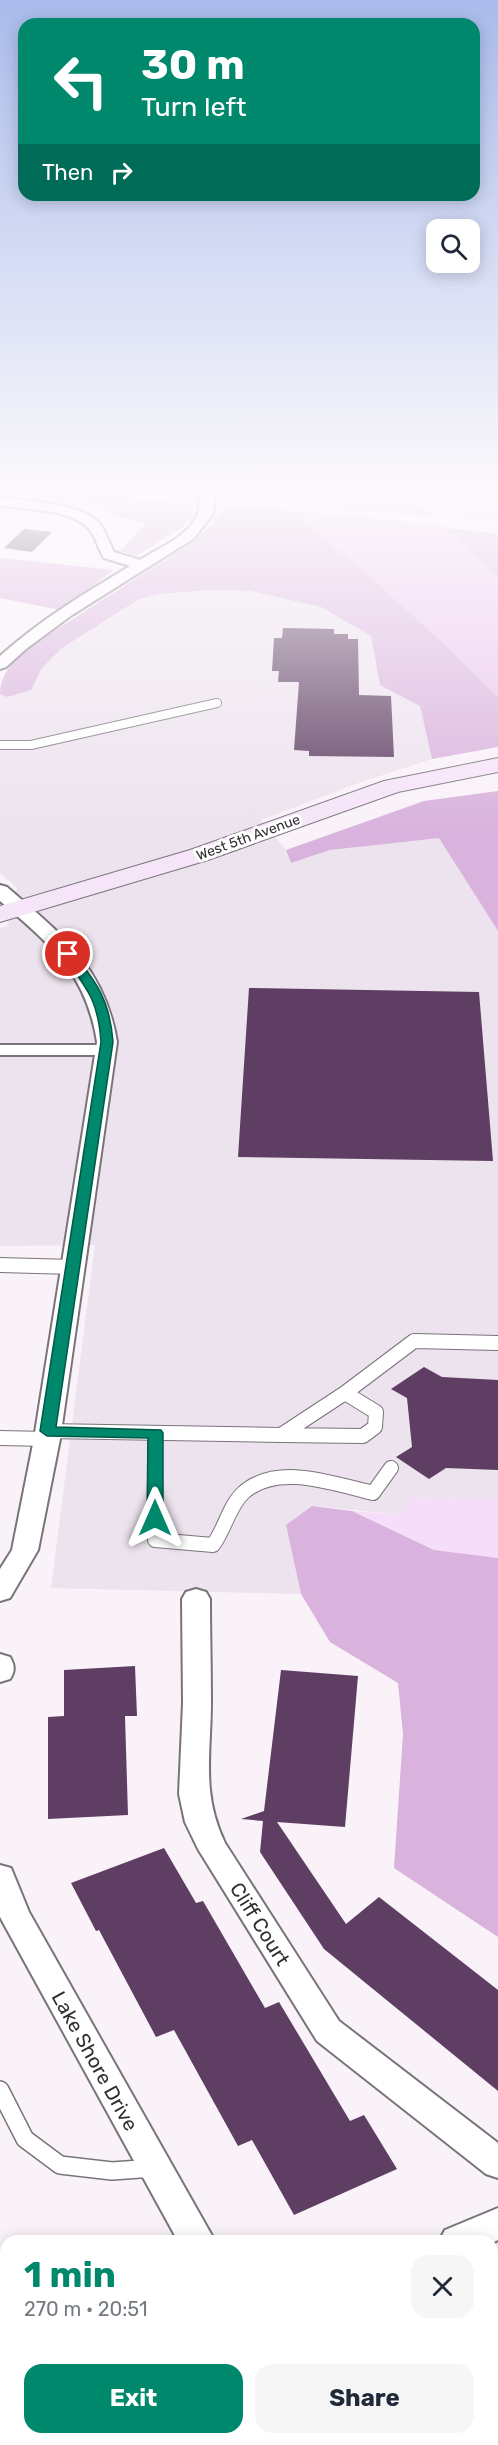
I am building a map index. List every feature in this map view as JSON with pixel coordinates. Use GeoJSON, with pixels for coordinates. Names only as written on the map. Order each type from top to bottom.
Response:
{"type":"FeatureCollection","features":[{"type":"Feature","properties":{"kind":"main road","name":"West 5th Avenue"},"geometry":{"type":"LineString","coordinates":[[10,912],[199,855],[392,786],[498,765]]}},
{"type":"Feature","properties":{"kind":"street"},"geometry":{"type":"LineString","coordinates":[[0,664],[16,648],[85,601]]}},
{"type":"Feature","properties":{"kind":"street"},"geometry":{"type":"LineString","coordinates":[[0,891],[10,912],[68,954],[90,981],[101,1003],[106,1021],[106,1050],[47,1435],[25,1550],[0,1591]]}},
{"type":"Feature","properties":{"kind":"street","name":"Cliff Court"},"geometry":{"type":"LineString","coordinates":[[196,1599],[197,1703],[194,1794],[200,1821],[213,1849],[328,2031],[498,2163]]}},
{"type":"Feature","properties":{"kind":"street"},"geometry":{"type":"LineString","coordinates":[[0,1664],[0,1672]]}},
{"type":"Feature","properties":{"kind":"street","name":"Lake Shore Drive"},"geometry":{"type":"LineString","coordinates":[[0,1877],[14,1914],[194,2235]]}},
{"type":"Feature","properties":{"kind":"street"},"geometry":{"type":"LineString","coordinates":[[471,2235],[498,2224]]}},
{"type":"Feature","properties":{"kind":"lane"},"geometry":{"type":"LineString","coordinates":[[0,745],[32,746],[217,704]]}},
{"type":"Feature","properties":{"kind":"lane"},"geometry":{"type":"LineString","coordinates":[[0,1050],[106,1050]]}},
{"type":"Feature","properties":{"kind":"lane"},"geometry":{"type":"LineString","coordinates":[[0,1265],[73,1267]]}},
{"type":"Feature","properties":{"kind":"lane"},"geometry":{"type":"LineString","coordinates":[[281,1435],[345,1393],[414,1341],[498,1343]]}},
{"type":"Feature","properties":{"kind":"lane"},"geometry":{"type":"LineString","coordinates":[[0,1438],[155,1433],[363,1436],[375,1426],[376,1413],[345,1393]]}},
{"type":"Feature","properties":{"kind":"lane"},"geometry":{"type":"LineString","coordinates":[[155,1433],[155,1540],[213,1545],[224,1533],[230,1512],[244,1493],[265,1480],[290,1476],[373,1493],[391,1468]]}},
{"type":"Feature","properties":{"kind":"lane"},"geometry":{"type":"LineString","coordinates":[[0,2090],[25,2139],[60,2165],[112,2171],[155,2168]]}},
{"type":"Feature","properties":{"kind":"shaded area"},"geometry":{"type":"Polygon","coordinates":[[[16,601],[72,601],[60,610],[16,601]]]}},
{"type":"Feature","properties":{"kind":"shaded area"},"geometry":{"type":"Polygon","coordinates":[[[101,601],[136,601],[62,648],[41,669],[31,690],[7,697],[0,694],[5,675],[26,649],[101,601]]]}},
{"type":"Feature","properties":{"kind":"shaded area"},"geometry":{"type":"Polygon","coordinates":[[[138,601],[295,601],[321,607],[371,636],[380,685],[420,705],[432,759],[364,781],[261,820],[286,850],[291,863],[330,850],[439,837],[498,931],[498,1500],[408,1497],[405,1515],[312,1506],[286,1525],[301,1594],[51,1588],[95,1245],[0,1246],[0,928],[7,926],[17,888],[0,873],[0,694],[7,697],[33,682],[41,669],[62,648],[138,601]]]}},
{"type":"Feature","properties":{"kind":"shaded area"},"geometry":{"type":"Polygon","coordinates":[[[295,601],[397,601],[446,645],[498,697],[498,747],[432,759],[420,706],[380,685],[371,636],[321,607],[295,601]]]}},
{"type":"Feature","properties":{"kind":"shaded area"},"geometry":{"type":"Polygon","coordinates":[[[396,601],[498,601],[498,697],[396,601]]]}},
{"type":"Feature","properties":{"kind":"shaded area"},"geometry":{"type":"Polygon","coordinates":[[[498,791],[498,931],[439,838],[330,850],[291,863],[286,850],[424,801],[498,791]]]}},
{"type":"Feature","properties":{"kind":"shaded area"},"geometry":{"type":"Polygon","coordinates":[[[408,1497],[498,1500],[498,1558],[434,1550],[352,1511],[404,1515],[408,1497]]]}},
{"type":"Feature","properties":{"kind":"shaded area"},"geometry":{"type":"Polygon","coordinates":[[[312,1506],[352,1511],[434,1550],[498,1558],[498,1937],[394,1868],[403,1734],[398,1683],[330,1642],[301,1594],[286,1525],[312,1506]]]}},
{"type":"Feature","properties":{"kind":"building"},"geometry":{"type":"Polygon","coordinates":[[[283,628],[334,629],[334,634],[348,634],[348,639],[358,639],[359,695],[391,696],[394,757],[309,756],[309,751],[294,750],[299,682],[278,682],[279,671],[272,671],[274,638],[282,638],[283,628]]]}},
{"type":"Feature","properties":{"kind":"building"},"geometry":{"type":"Polygon","coordinates":[[[249,988],[479,992],[493,1161],[238,1157],[249,988]]]}},
{"type":"Feature","properties":{"kind":"building"},"geometry":{"type":"Polygon","coordinates":[[[424,1367],[442,1377],[498,1380],[498,1470],[446,1468],[429,1479],[396,1457],[412,1447],[407,1398],[391,1389],[424,1367]]]}},
{"type":"Feature","properties":{"kind":"building"},"geometry":{"type":"Polygon","coordinates":[[[135,1666],[137,1716],[125,1716],[128,1815],[48,1819],[48,1717],[64,1716],[64,1670],[135,1666]]]}},
{"type":"Feature","properties":{"kind":"building"},"geometry":{"type":"Polygon","coordinates":[[[281,1670],[358,1676],[345,1827],[277,1822],[346,1924],[379,1897],[498,1990],[498,2091],[324,1949],[260,1852],[263,1821],[241,1819],[264,1811],[281,1670]]]}},
{"type":"Feature","properties":{"kind":"building"},"geometry":{"type":"Polygon","coordinates":[[[164,1848],[196,1903],[203,1901],[265,2008],[279,2002],[350,2121],[364,2115],[397,2169],[294,2215],[252,2140],[238,2146],[174,2030],[156,2037],[99,1930],[96,1931],[71,1883],[164,1848]]]}},
{"type":"Feature","properties":{"kind":"route"},"geometry":{"type":"LineString","coordinates":[[68,954],[90,981],[101,1003],[106,1021],[107,1042],[47,1431],[155,1433],[155,1518]]}}]}
